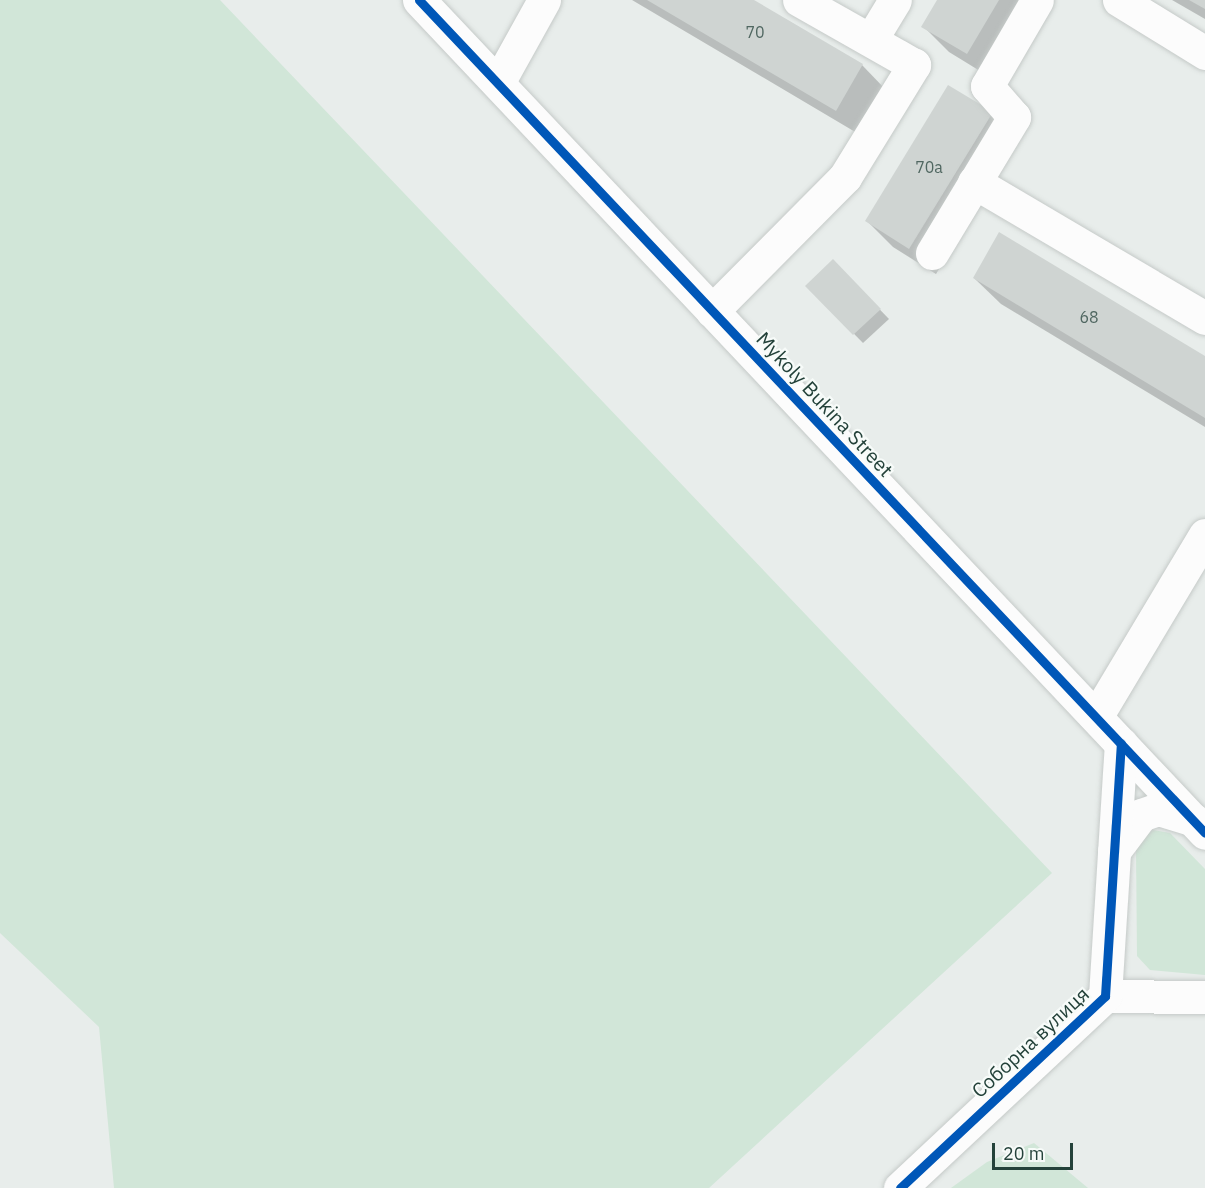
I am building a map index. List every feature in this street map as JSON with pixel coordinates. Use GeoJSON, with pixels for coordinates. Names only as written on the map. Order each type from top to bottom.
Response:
{"type":"FeatureCollection","features":[{"type":"Feature","properties":{"kind":"street","name":"Mykoly Bukina Street"},"geometry":{"type":"LineString","coordinates":[[419,0],[1199,826]]}},
{"type":"Feature","properties":{"kind":"street"},"geometry":{"type":"LineString","coordinates":[[498,83],[544,0]]}},
{"type":"Feature","properties":{"kind":"street"},"geometry":{"type":"LineString","coordinates":[[712,310],[845,177],[914,65],[872,38],[799,0]]}},
{"type":"Feature","properties":{"kind":"street"},"geometry":{"type":"LineString","coordinates":[[872,38],[895,0]]}},
{"type":"Feature","properties":{"kind":"street"},"geometry":{"type":"LineString","coordinates":[[932,253],[1014,117],[987,86],[1038,0]]}},
{"type":"Feature","properties":{"kind":"street"},"geometry":{"type":"LineString","coordinates":[[1119,0],[1205,53]]}},
{"type":"Feature","properties":{"kind":"street"},"geometry":{"type":"LineString","coordinates":[[974,182],[1205,318]]}},
{"type":"Feature","properties":{"kind":"street"},"geometry":{"type":"LineString","coordinates":[[1096,717],[1205,535]]}},
{"type":"Feature","properties":{"kind":"street","name":"Соборна вулиця"},"geometry":{"type":"LineString","coordinates":[[900,1188],[1105,996],[1121,744]]}},
{"type":"Feature","properties":{"kind":"street"},"geometry":{"type":"LineString","coordinates":[[1114,851],[1141,815],[1158,809],[1199,826]]}},
{"type":"Feature","properties":{"kind":"street","name":"Соборна вулиця"},"geometry":{"type":"LineString","coordinates":[[1105,996],[1205,998]]}},
{"type":"Feature","properties":{"kind":"green space"},"geometry":{"type":"Polygon","coordinates":[[[0,0],[220,0],[1052,873],[709,1188],[114,1188],[99,1027],[0,933],[0,0]]]}},
{"type":"Feature","properties":{"kind":"green space"},"geometry":{"type":"Polygon","coordinates":[[[1153,830],[1170,833],[1205,869],[1205,975],[1150,970],[1137,956],[1136,849],[1145,834],[1153,830]]]}},
{"type":"Feature","properties":{"kind":"green space"},"geometry":{"type":"Polygon","coordinates":[[[1034,1143],[1088,1188],[951,1188],[987,1162],[1034,1143]]]}},
{"type":"Feature","properties":{"kind":"building"},"geometry":{"type":"Polygon","coordinates":[[[647,0],[754,0],[863,64],[836,111],[647,0]]]}},
{"type":"Feature","properties":{"kind":"building"},"geometry":{"type":"Polygon","coordinates":[[[937,0],[999,0],[967,54],[921,27],[937,0]]]}},
{"type":"Feature","properties":{"kind":"building"},"geometry":{"type":"Polygon","coordinates":[[[1189,0],[1205,0],[1205,9],[1189,0]]]}},
{"type":"Feature","properties":{"kind":"building"},"geometry":{"type":"Polygon","coordinates":[[[948,85],[993,112],[909,249],[865,221],[948,85]]]}},
{"type":"Feature","properties":{"kind":"building"},"geometry":{"type":"Polygon","coordinates":[[[999,232],[1205,356],[1205,418],[973,278],[999,232]]]}},
{"type":"Feature","properties":{"kind":"building"},"geometry":{"type":"Polygon","coordinates":[[[833,259],[881,309],[853,335],[805,286],[833,259]]]}},
{"type":"Feature","properties":{"kind":"cycle path"},"geometry":{"type":"LineString","coordinates":[[419,0],[1205,833]]}},
{"type":"Feature","properties":{"kind":"cycle path"},"geometry":{"type":"LineString","coordinates":[[900,1188],[1105,996],[1121,744]]}}]}
